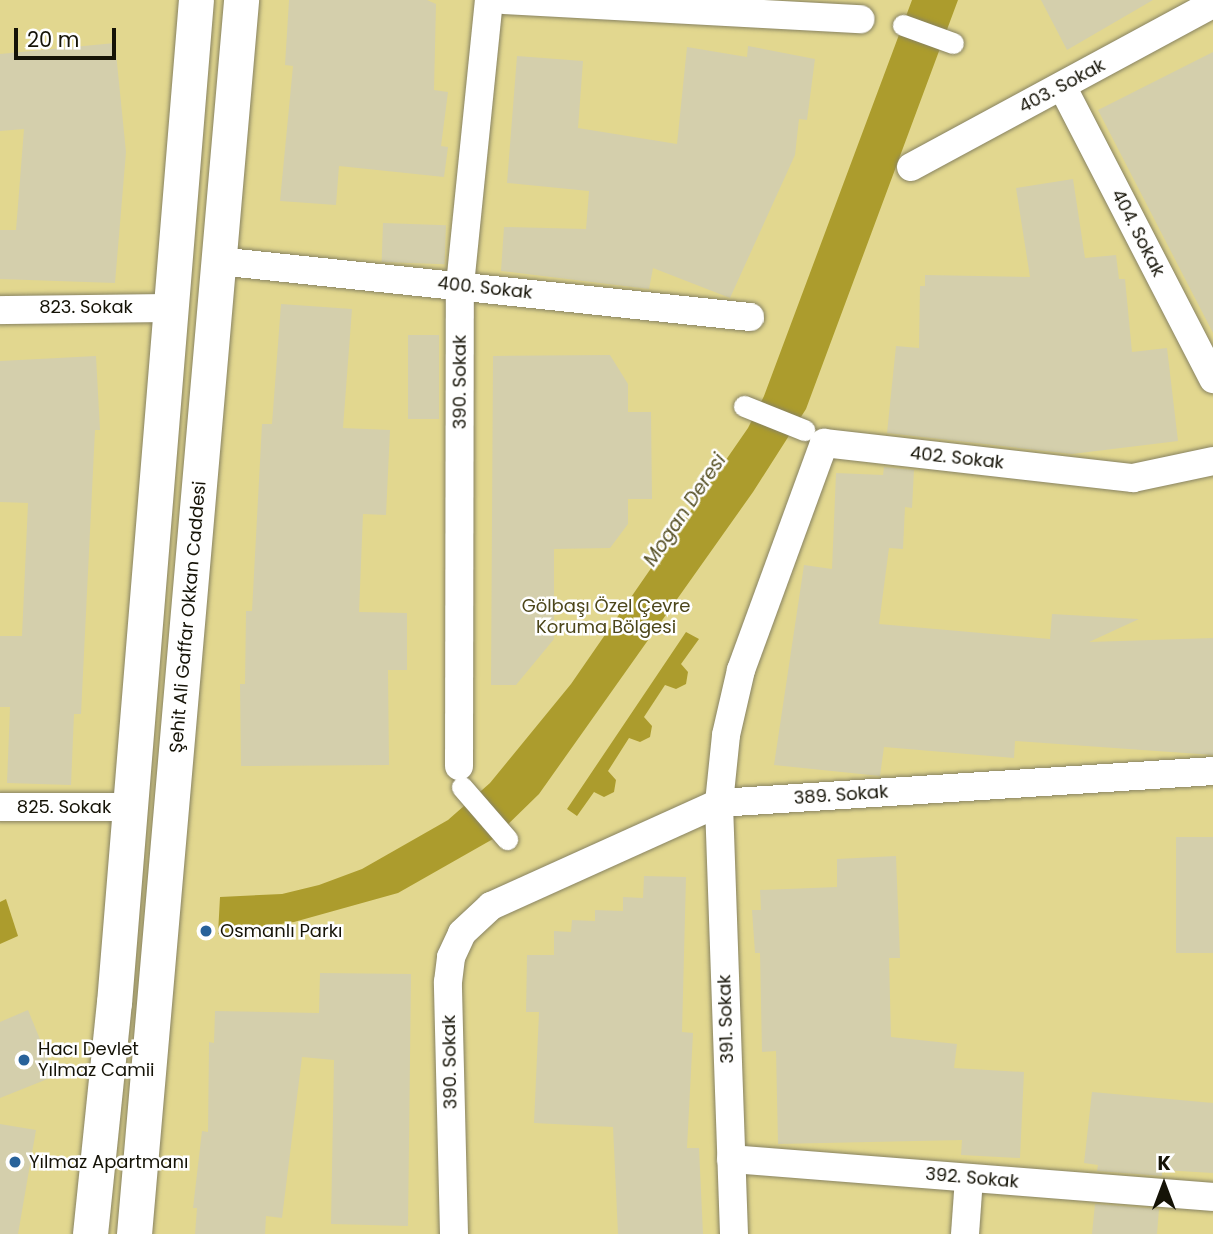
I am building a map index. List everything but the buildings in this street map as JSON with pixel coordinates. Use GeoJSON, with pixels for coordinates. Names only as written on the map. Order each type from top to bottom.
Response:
{"type":"FeatureCollection","features":[{"type":"Feature","properties":{"kind":"street"},"geometry":{"type":"LineString","coordinates":[[90,1234],[114,1003],[128,807],[173,308],[196,0]]}},
{"type":"Feature","properties":{"kind":"street","name":"Şehit Ali Gaffar Okkan Caddesi"},"geometry":{"type":"LineString","coordinates":[[134,1234],[241,0]]}},
{"type":"Feature","properties":{"kind":"street","name":"390. Sokak"},"geometry":{"type":"LineString","coordinates":[[461,776],[460,285],[489,0]]}},
{"type":"Feature","properties":{"kind":"street"},"geometry":{"type":"LineString","coordinates":[[504,0],[860,19]]}},
{"type":"Feature","properties":{"kind":"street","name":"403. Sokak"},"geometry":{"type":"LineString","coordinates":[[911,167],[1213,4]]}},
{"type":"Feature","properties":{"kind":"street"},"geometry":{"type":"LineString","coordinates":[[903,25],[953,43]]}},
{"type":"Feature","properties":{"kind":"street","name":"404. Sokak"},"geometry":{"type":"LineString","coordinates":[[1062,86],[1213,379]]}},
{"type":"Feature","properties":{"kind":"street","name":"400. Sokak"},"geometry":{"type":"LineString","coordinates":[[218,261],[750,317]]}},
{"type":"Feature","properties":{"kind":"street","name":"823. Sokak"},"geometry":{"type":"LineString","coordinates":[[0,310],[173,308]]}},
{"type":"Feature","properties":{"kind":"street"},"geometry":{"type":"LineString","coordinates":[[744,406],[804,430]]}},
{"type":"Feature","properties":{"kind":"street","name":"402. Sokak"},"geometry":{"type":"LineString","coordinates":[[780,560],[824,443],[1133,478],[1213,461]]}},
{"type":"Feature","properties":{"kind":"street","name":"391. Sokak"},"geometry":{"type":"LineString","coordinates":[[734,1234],[719,803],[726,735],[741,670],[780,560]]}},
{"type":"Feature","properties":{"kind":"street","name":"389. Sokak"},"geometry":{"type":"LineString","coordinates":[[491,906],[719,803],[1213,771]]}},
{"type":"Feature","properties":{"kind":"street"},"geometry":{"type":"LineString","coordinates":[[461,776],[507,839]]}},
{"type":"Feature","properties":{"kind":"street","name":"825. Sokak"},"geometry":{"type":"LineString","coordinates":[[0,807],[128,807]]}},
{"type":"Feature","properties":{"kind":"street","name":"390. Sokak"},"geometry":{"type":"LineString","coordinates":[[454,1234],[448,982],[451,957],[462,933],[491,906]]}},
{"type":"Feature","properties":{"kind":"street","name":"392. Sokak"},"geometry":{"type":"LineString","coordinates":[[731,1159],[1213,1197]]}},
{"type":"Feature","properties":{"kind":"street"},"geometry":{"type":"LineString","coordinates":[[965,1234],[969,1178]]}},
{"type":"Feature","properties":{"kind":"green space","name":"Gölbaşı Özel Çevre Koruma Bölgesi"},"geometry":{"type":"Polygon","coordinates":[[[0,0],[1213,0],[1213,1234],[0,1234],[0,0]]]}},
{"type":"Feature","properties":{"kind":"shaded area"},"geometry":{"type":"Polygon","coordinates":[[[912,0],[958,0],[806,409],[753,492],[539,794],[493,839],[398,893],[294,922],[218,934],[220,897],[282,894],[319,885],[362,869],[448,820],[490,783],[571,684],[748,428],[764,396],[912,0]]]}},
{"type":"Feature","properties":{"kind":"shaded area"},"geometry":{"type":"Polygon","coordinates":[[[686,632],[699,639],[681,664],[688,672],[686,684],[676,689],[665,685],[644,717],[652,726],[650,737],[640,742],[629,738],[608,771],[616,780],[614,792],[604,797],[594,792],[577,816],[567,809],[686,632]]]}},
{"type":"Feature","properties":{"kind":"shaded area"},"geometry":{"type":"Polygon","coordinates":[[[6,899],[18,936],[0,944],[0,902],[6,899]]]}},
{"type":"Feature","properties":{"kind":"place","name":"Osmanlı Parkı"},"geometry":{"type":"Point","coordinates":[206,931]}},
{"type":"Feature","properties":{"kind":"place","name":"Hacı Devlet Yılmaz Camii"},"geometry":{"type":"Point","coordinates":[24,1060]}},
{"type":"Feature","properties":{"kind":"place","name":"Yılmaz Apartmanı"},"geometry":{"type":"Point","coordinates":[15,1162]}},
{"type":"Feature","properties":{"kind":"water label","name":"Mogan Deresi"},"geometry":{"type":"Point","coordinates":[685,510]}}]}
